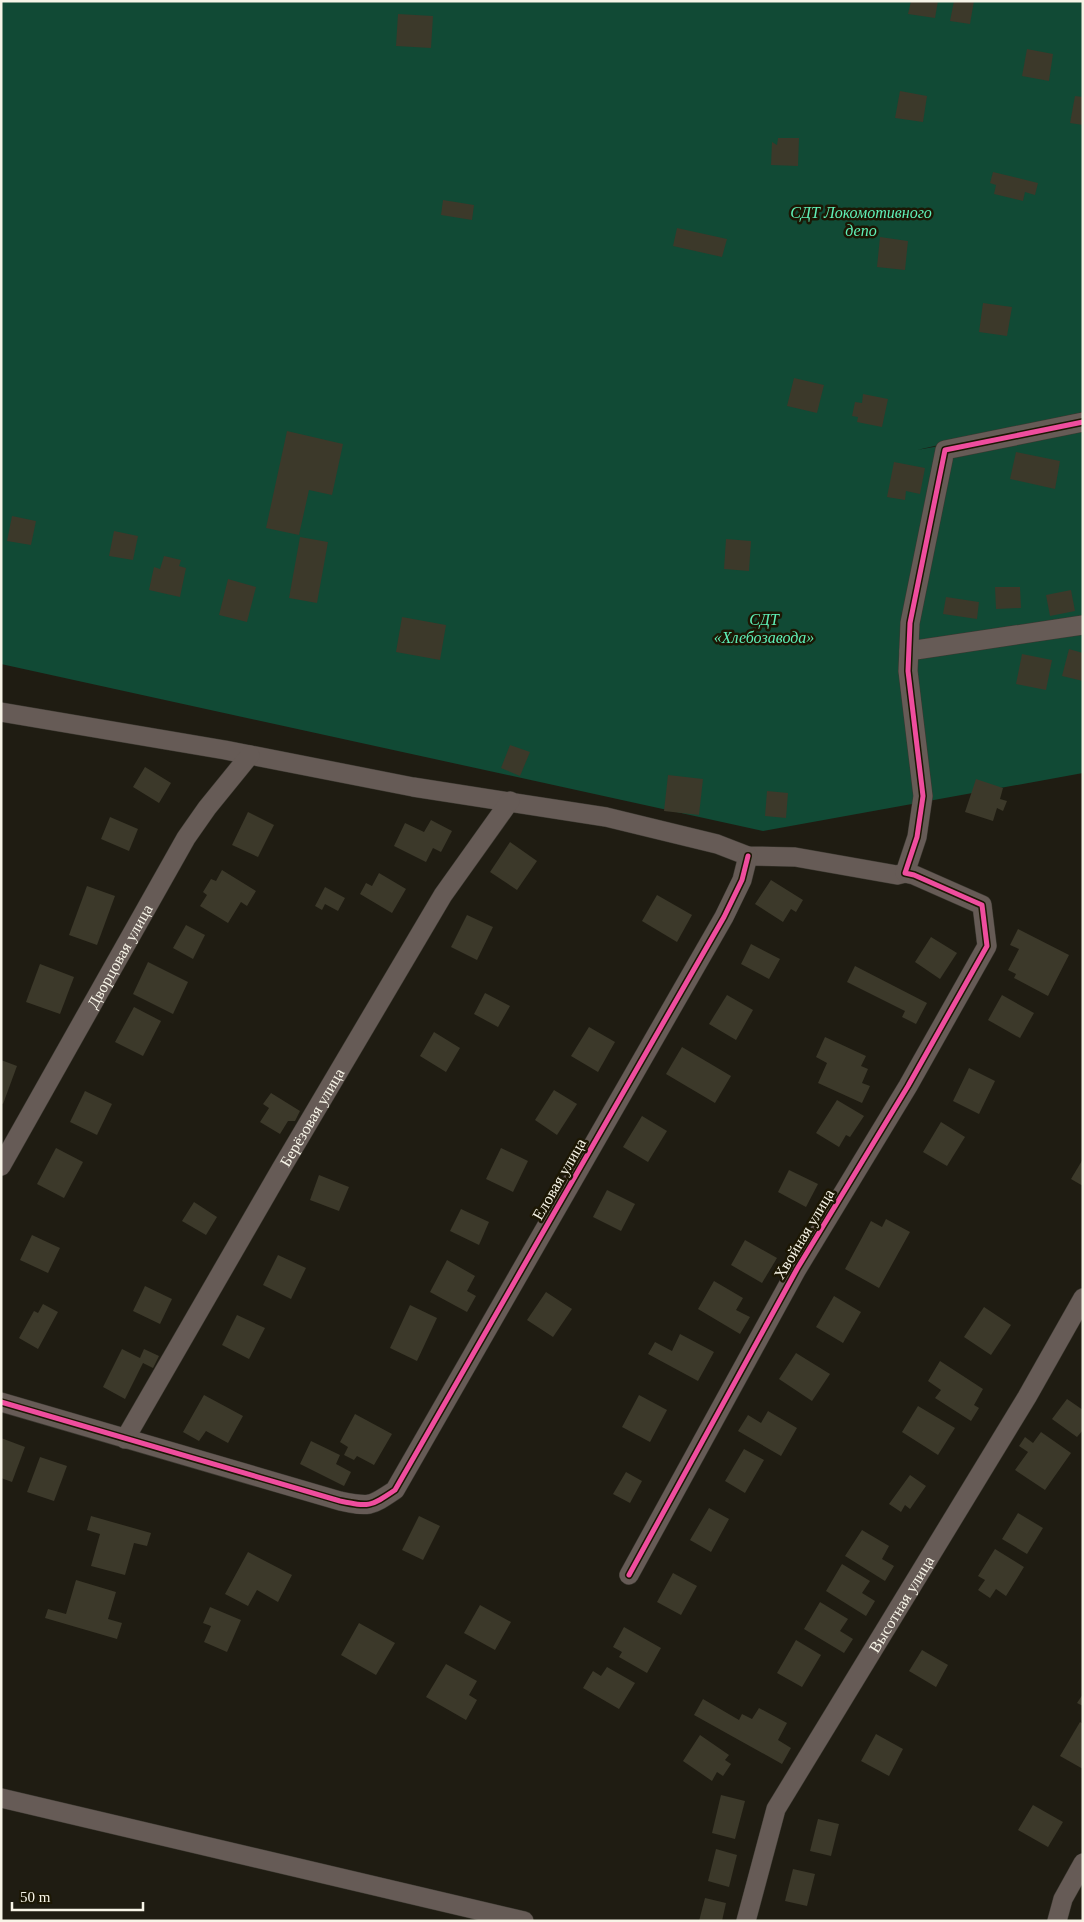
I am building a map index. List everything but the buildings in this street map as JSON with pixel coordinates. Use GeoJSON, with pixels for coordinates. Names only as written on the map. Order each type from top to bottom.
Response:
{"type":"FeatureCollection","features":[{"type":"Feature","properties":{"kind":"street"},"geometry":{"type":"LineString","coordinates":[[1,712],[250,755],[413,786],[606,816],[717,844],[748,856],[796,857],[897,875],[905,873],[917,837],[923,796],[908,671],[910,624],[945,450],[1083,422]]}},
{"type":"Feature","properties":{"kind":"street"},"geometry":{"type":"LineString","coordinates":[[909,651],[1083,625]]}},
{"type":"Feature","properties":{"kind":"street","name":"Дворцовая улица"},"geometry":{"type":"LineString","coordinates":[[1,1166],[186,838],[206,808],[250,755]]}},
{"type":"Feature","properties":{"kind":"street","name":"Берёзовая улица"},"geometry":{"type":"LineString","coordinates":[[125,1439],[280,1169],[433,912],[510,802]]}},
{"type":"Feature","properties":{"kind":"street","name":"Еловая улица"},"geometry":{"type":"LineString","coordinates":[[125,1439],[340,1501],[364,1506],[376,1503],[394,1490],[714,934],[742,880],[748,856]]}},
{"type":"Feature","properties":{"kind":"street","name":"Хвойная улица"},"geometry":{"type":"LineString","coordinates":[[629,1574],[797,1269],[908,1086],[987,946],[982,905],[914,875],[905,873]]}},
{"type":"Feature","properties":{"kind":"street","name":"Высотная улица"},"geometry":{"type":"LineString","coordinates":[[746,1921],[776,1809],[1027,1396],[1083,1298]]}},
{"type":"Feature","properties":{"kind":"street"},"geometry":{"type":"LineString","coordinates":[[1,1402],[125,1439]]}},
{"type":"Feature","properties":{"kind":"street"},"geometry":{"type":"LineString","coordinates":[[1,1798],[524,1921]]}},
{"type":"Feature","properties":{"kind":"street"},"geometry":{"type":"LineString","coordinates":[[1057,1921],[1063,1899],[1083,1863]]}},
{"type":"Feature","properties":{"kind":"green space"},"geometry":{"type":"Polygon","coordinates":[[[1,1],[1083,1],[1083,412],[917,450],[1083,420],[1083,773],[763,831],[1,664],[1,1]]]}},
{"type":"Feature","properties":{"kind":"cycle path"},"geometry":{"type":"LineString","coordinates":[[629,1575],[797,1269],[908,1086],[987,946],[982,905],[914,875],[905,873],[917,837],[923,796],[908,671],[910,623],[945,450],[1083,422]]}},
{"type":"Feature","properties":{"kind":"cycle path"},"geometry":{"type":"LineString","coordinates":[[1,1402],[340,1501],[364,1505],[374,1503],[395,1490],[724,917],[742,880],[748,856]]}},
{"type":"Feature","properties":{"kind":"park label","name":"СДТ Локомотивного депо"},"geometry":{"type":"Point","coordinates":[861,221]}},
{"type":"Feature","properties":{"kind":"park label","name":"СДТ «Хлебозавода»"},"geometry":{"type":"Point","coordinates":[764,628]}}]}
